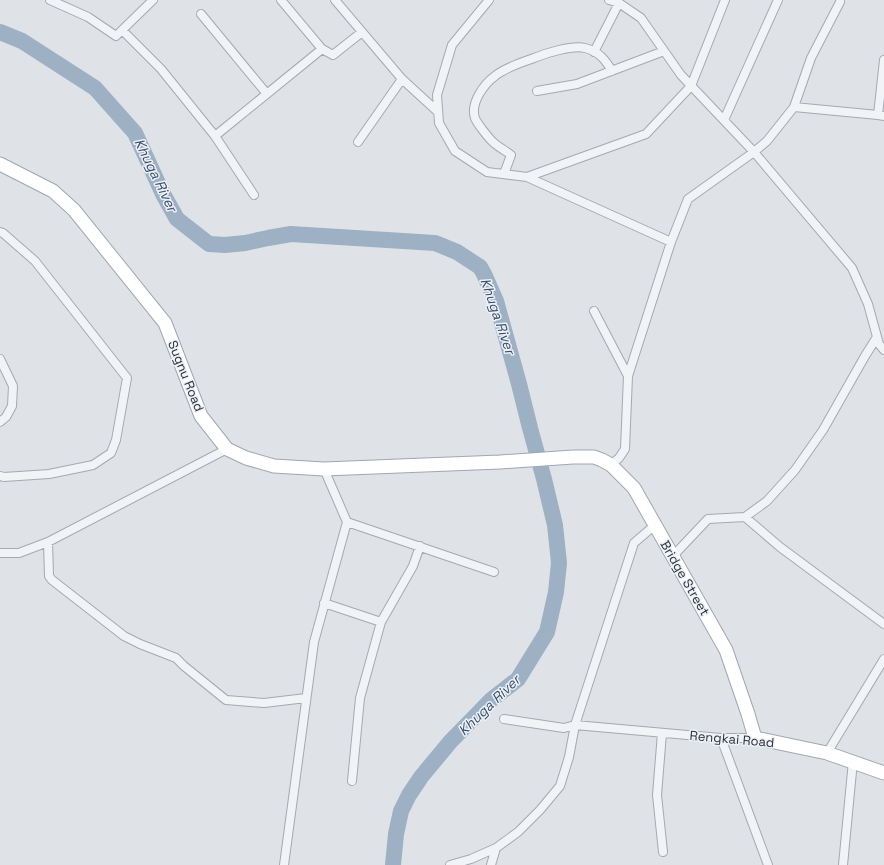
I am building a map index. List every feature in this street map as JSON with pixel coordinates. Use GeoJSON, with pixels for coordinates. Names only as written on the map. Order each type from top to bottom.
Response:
{"type":"FeatureCollection","features":[{"type":"Feature","properties":{"kind":"main road","name":"Sugnu Road"},"geometry":{"type":"LineString","coordinates":[[0,164],[53,191],[74,210],[165,323],[201,416],[227,449],[246,458],[274,466],[324,469],[500,462],[573,457]]}},
{"type":"Feature","properties":{"kind":"main road","name":"Bridge Street"},"geometry":{"type":"LineString","coordinates":[[573,457],[594,457],[602,460],[611,465],[634,488],[726,650],[756,738]]}},
{"type":"Feature","properties":{"kind":"main road","name":"Rengkai Road"},"geometry":{"type":"LineString","coordinates":[[756,738],[827,753],[884,773]]}},
{"type":"Feature","properties":{"kind":"street"},"geometry":{"type":"LineString","coordinates":[[50,0],[88,17],[116,36],[152,0]]}},
{"type":"Feature","properties":{"kind":"street"},"geometry":{"type":"LineString","coordinates":[[281,0],[322,49],[333,55],[362,32]]}},
{"type":"Feature","properties":{"kind":"street"},"geometry":{"type":"LineString","coordinates":[[335,0],[402,80],[438,112]]}},
{"type":"Feature","properties":{"kind":"street"},"geometry":{"type":"LineString","coordinates":[[489,0],[452,46],[437,95],[439,123],[455,151],[487,172],[527,177],[671,242]]}},
{"type":"Feature","properties":{"kind":"street"},"geometry":{"type":"LineString","coordinates":[[609,0],[619,3],[641,18],[681,75],[754,152],[852,268],[868,304],[879,344],[884,350]]}},
{"type":"Feature","properties":{"kind":"street"},"geometry":{"type":"LineString","coordinates":[[628,0],[630,10]]}},
{"type":"Feature","properties":{"kind":"street"},"geometry":{"type":"LineString","coordinates":[[527,177],[646,134],[691,86],[725,0]]}},
{"type":"Feature","properties":{"kind":"street"},"geometry":{"type":"LineString","coordinates":[[724,120],[778,0]]}},
{"type":"Feature","properties":{"kind":"street"},"geometry":{"type":"LineString","coordinates":[[611,465],[619,458],[625,449],[628,376],[671,242],[688,199],[767,141],[794,108],[811,58],[840,2]]}},
{"type":"Feature","properties":{"kind":"street"},"geometry":{"type":"LineString","coordinates":[[594,52],[619,3]]}},
{"type":"Feature","properties":{"kind":"street"},"geometry":{"type":"LineString","coordinates":[[200,14],[267,94]]}},
{"type":"Feature","properties":{"kind":"street"},"geometry":{"type":"LineString","coordinates":[[122,30],[161,69],[215,136],[254,195]]}},
{"type":"Feature","properties":{"kind":"street"},"geometry":{"type":"LineString","coordinates":[[504,174],[511,155],[491,141],[475,118],[474,109],[478,95],[485,85],[496,75],[510,67],[542,55],[575,47],[584,48],[594,52],[605,60],[612,71]]}},
{"type":"Feature","properties":{"kind":"street"},"geometry":{"type":"LineString","coordinates":[[215,136],[322,49]]}},
{"type":"Feature","properties":{"kind":"street"},"geometry":{"type":"LineString","coordinates":[[537,91],[577,84],[664,51]]}},
{"type":"Feature","properties":{"kind":"street"},"geometry":{"type":"LineString","coordinates":[[794,108],[881,115],[884,60]]}},
{"type":"Feature","properties":{"kind":"street"},"geometry":{"type":"LineString","coordinates":[[358,142],[402,80]]}},
{"type":"Feature","properties":{"kind":"street"},"geometry":{"type":"LineString","coordinates":[[0,476],[49,474],[93,465],[111,453],[116,440],[127,378],[35,261],[1,235]]}},
{"type":"Feature","properties":{"kind":"street"},"geometry":{"type":"LineString","coordinates":[[594,311],[628,376]]}},
{"type":"Feature","properties":{"kind":"street"},"geometry":{"type":"LineString","coordinates":[[673,556],[708,520],[745,517],[767,501],[795,470],[824,430],[865,356],[877,338]]}},
{"type":"Feature","properties":{"kind":"street"},"geometry":{"type":"LineString","coordinates":[[0,359],[13,386],[12,406],[6,417],[0,422]]}},
{"type":"Feature","properties":{"kind":"street"},"geometry":{"type":"LineString","coordinates":[[0,553],[19,553],[48,542],[227,449]]}},
{"type":"Feature","properties":{"kind":"street"},"geometry":{"type":"LineString","coordinates":[[284,865],[314,642],[347,522],[324,469]]}},
{"type":"Feature","properties":{"kind":"street"},"geometry":{"type":"LineString","coordinates":[[745,517],[780,547],[884,624]]}},
{"type":"Feature","properties":{"kind":"street"},"geometry":{"type":"LineString","coordinates":[[347,522],[494,572]]}},
{"type":"Feature","properties":{"kind":"street"},"geometry":{"type":"LineString","coordinates":[[450,865],[471,859],[496,848],[518,832],[540,810],[560,786],[569,757],[575,726],[634,543],[655,525]]}},
{"type":"Feature","properties":{"kind":"street"},"geometry":{"type":"LineString","coordinates":[[48,542],[49,576],[52,580],[124,636],[176,658],[226,700],[264,703],[306,698]]}},
{"type":"Feature","properties":{"kind":"street"},"geometry":{"type":"LineString","coordinates":[[352,781],[360,698],[381,622],[413,566],[420,546]]}},
{"type":"Feature","properties":{"kind":"street"},"geometry":{"type":"LineString","coordinates":[[324,603],[381,622]]}},
{"type":"Feature","properties":{"kind":"street"},"geometry":{"type":"LineString","coordinates":[[827,753],[884,659]]}},
{"type":"Feature","properties":{"kind":"street","name":"Rengkai Road"},"geometry":{"type":"LineString","coordinates":[[504,719],[564,728],[575,726],[721,738],[756,738]]}},
{"type":"Feature","properties":{"kind":"street"},"geometry":{"type":"LineString","coordinates":[[662,733],[657,795],[663,852]]}},
{"type":"Feature","properties":{"kind":"street"},"geometry":{"type":"LineString","coordinates":[[721,738],[768,865]]}},
{"type":"Feature","properties":{"kind":"street"},"geometry":{"type":"LineString","coordinates":[[843,865],[852,762]]}},
{"type":"Feature","properties":{"kind":"street"},"geometry":{"type":"LineString","coordinates":[[491,865],[496,848]]}},
{"type":"Feature","properties":{"kind":"waterway","name":"Khuga River"},"geometry":{"type":"LineString","coordinates":[[0,32],[22,41],[95,88],[135,133],[163,194],[177,219],[209,244],[225,245],[245,243],[291,234],[435,243],[457,252],[480,267],[484,274],[496,301],[555,525],[559,563],[556,592],[547,632],[518,679],[491,700],[450,742],[421,777],[409,795],[401,811],[396,834],[393,865]]}}]}
